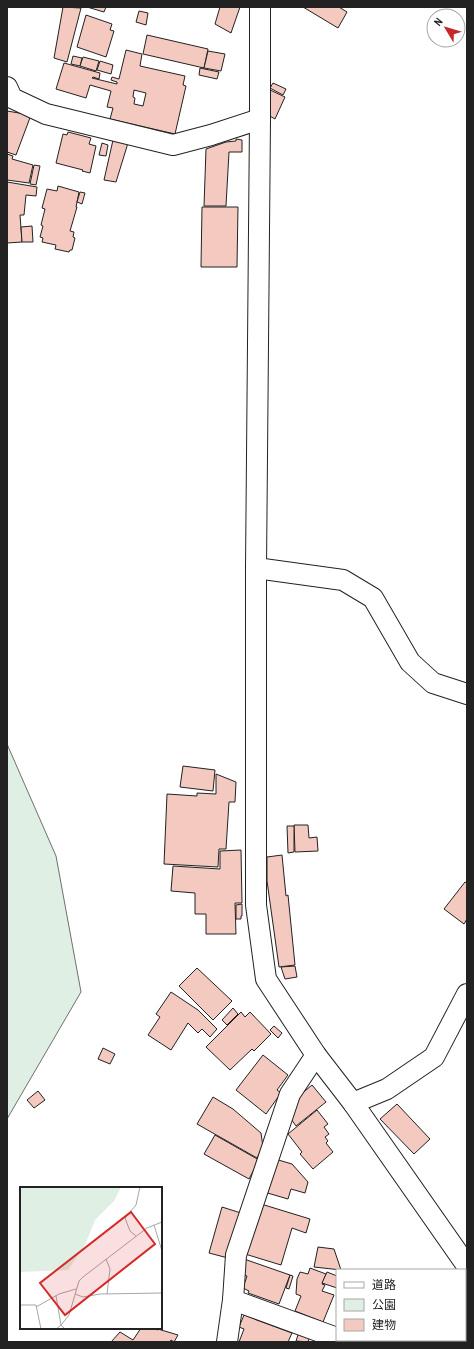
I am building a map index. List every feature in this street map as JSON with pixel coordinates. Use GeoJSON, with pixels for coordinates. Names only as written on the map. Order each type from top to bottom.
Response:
{"type":"FeatureCollection","features":[{"type":"Feature","properties":{"kind":"street"},"geometry":{"type":"LineString","coordinates":[[260,7],[256,568],[256,906],[266,979],[316,1055],[353,1103],[467,1266]]}},
{"type":"Feature","properties":{"kind":"street"},"geometry":{"type":"LineString","coordinates":[[7,87],[12,98],[46,114],[173,145],[211,135],[260,119]]}},
{"type":"Feature","properties":{"kind":"street"},"geometry":{"type":"LineString","coordinates":[[256,568],[343,580],[373,598],[410,662],[433,683],[467,694]]}},
{"type":"Feature","properties":{"kind":"street"},"geometry":{"type":"LineString","coordinates":[[353,1103],[387,1090],[434,1057],[467,994]]}},
{"type":"Feature","properties":{"kind":"street"},"geometry":{"type":"LineString","coordinates":[[227,1342],[233,1300],[236,1255],[287,1101],[316,1055]]}},
{"type":"Feature","properties":{"kind":"street"},"geometry":{"type":"LineString","coordinates":[[233,1300],[336,1338]]}},
{"type":"Feature","properties":{"kind":"green space"},"geometry":{"type":"Polygon","coordinates":[[[7,744],[56,856],[81,992],[7,1119],[7,744]]]}},
{"type":"Feature","properties":{"kind":"building"},"geometry":{"type":"Polygon","coordinates":[[[63,7],[81,8],[67,62],[54,58],[63,7]]]}},
{"type":"Feature","properties":{"kind":"building"},"geometry":{"type":"Polygon","coordinates":[[[87,7],[106,7],[104,12],[87,7]]]}},
{"type":"Feature","properties":{"kind":"building"},"geometry":{"type":"Polygon","coordinates":[[[220,7],[240,7],[231,33],[215,24],[220,7]]]}},
{"type":"Feature","properties":{"kind":"building"},"geometry":{"type":"Polygon","coordinates":[[[303,7],[339,7],[347,12],[338,28],[303,7]]]}},
{"type":"Feature","properties":{"kind":"building"},"geometry":{"type":"Polygon","coordinates":[[[139,11],[148,13],[146,25],[136,22],[139,11]]]}},
{"type":"Feature","properties":{"kind":"building"},"geometry":{"type":"Polygon","coordinates":[[[86,15],[112,24],[110,30],[114,31],[106,57],[77,47],[86,15]]]}},
{"type":"Feature","properties":{"kind":"building"},"geometry":{"type":"Polygon","coordinates":[[[147,35],[208,49],[204,68],[143,54],[147,35]]]}},
{"type":"Feature","properties":{"kind":"building"},"geometry":{"type":"Polygon","coordinates":[[[126,50],[142,54],[140,66],[185,76],[183,85],[186,86],[175,134],[110,119],[113,108],[107,107],[111,91],[90,85],[86,98],[56,89],[64,63],[100,73],[99,79],[92,78],[117,84],[117,82],[111,80],[112,77],[119,79],[126,50]],[[134,90],[134,104],[143,106],[146,93],[134,90]]]}},
{"type":"Feature","properties":{"kind":"building"},"geometry":{"type":"Polygon","coordinates":[[[208,51],[225,54],[221,71],[204,68],[208,51]]]}},
{"type":"Feature","properties":{"kind":"building"},"geometry":{"type":"Polygon","coordinates":[[[73,56],[82,58],[80,66],[71,64],[73,56]]]}},
{"type":"Feature","properties":{"kind":"building"},"geometry":{"type":"Polygon","coordinates":[[[83,57],[99,61],[96,71],[80,66],[83,57]]]}},
{"type":"Feature","properties":{"kind":"building"},"geometry":{"type":"Polygon","coordinates":[[[100,61],[113,65],[111,74],[97,70],[100,61]]]}},
{"type":"Feature","properties":{"kind":"building"},"geometry":{"type":"Polygon","coordinates":[[[200,68],[219,72],[217,79],[199,75],[200,68]]]}},
{"type":"Feature","properties":{"kind":"building"},"geometry":{"type":"Polygon","coordinates":[[[273,83],[286,89],[283,95],[270,88],[273,83]]]}},
{"type":"Feature","properties":{"kind":"building"},"geometry":{"type":"Polygon","coordinates":[[[268,89],[285,97],[275,119],[268,115],[268,89]]]}},
{"type":"Feature","properties":{"kind":"building"},"geometry":{"type":"Polygon","coordinates":[[[7,111],[31,115],[16,155],[7,152],[7,111]]]}},
{"type":"Feature","properties":{"kind":"building"},"geometry":{"type":"Polygon","coordinates":[[[68,132],[91,138],[89,144],[96,146],[90,173],[56,163],[63,134],[67,135],[68,132]]]}},
{"type":"Feature","properties":{"kind":"building"},"geometry":{"type":"Polygon","coordinates":[[[236,139],[242,140],[242,152],[229,152],[226,206],[204,206],[206,149],[226,142],[236,141],[236,139]]]}},
{"type":"Feature","properties":{"kind":"building"},"geometry":{"type":"Polygon","coordinates":[[[113,140],[128,143],[116,182],[104,180],[113,140]]]}},
{"type":"Feature","properties":{"kind":"building"},"geometry":{"type":"Polygon","coordinates":[[[102,143],[108,145],[106,156],[99,155],[102,143]]]}},
{"type":"Feature","properties":{"kind":"building"},"geometry":{"type":"Polygon","coordinates":[[[7,154],[13,156],[12,159],[33,165],[29,183],[7,180],[7,154]]]}},
{"type":"Feature","properties":{"kind":"building"},"geometry":{"type":"Polygon","coordinates":[[[34,165],[40,166],[36,185],[30,184],[34,165]]]}},
{"type":"Feature","properties":{"kind":"building"},"geometry":{"type":"Polygon","coordinates":[[[7,182],[37,187],[36,196],[26,195],[24,215],[20,215],[22,242],[7,243],[7,182]]]}},
{"type":"Feature","properties":{"kind":"building"},"geometry":{"type":"Polygon","coordinates":[[[58,186],[79,192],[77,207],[70,231],[74,232],[73,237],[75,238],[72,250],[69,252],[55,249],[56,245],[42,242],[43,238],[40,237],[45,209],[42,208],[47,189],[57,191],[58,186]]]}},
{"type":"Feature","properties":{"kind":"building"},"geometry":{"type":"Polygon","coordinates":[[[80,192],[85,193],[82,204],[77,202],[80,192]]]}},
{"type":"Feature","properties":{"kind":"building"},"geometry":{"type":"Polygon","coordinates":[[[202,207],[238,207],[237,267],[201,267],[202,207]]]}},
{"type":"Feature","properties":{"kind":"building"},"geometry":{"type":"Polygon","coordinates":[[[32,226],[33,242],[22,242],[21,227],[32,226]]]}},
{"type":"Feature","properties":{"kind":"building"},"geometry":{"type":"Polygon","coordinates":[[[183,766],[215,770],[213,791],[180,787],[183,766]]]}},
{"type":"Feature","properties":{"kind":"building"},"geometry":{"type":"Polygon","coordinates":[[[216,774],[236,782],[235,802],[229,802],[226,849],[219,849],[218,867],[164,864],[167,794],[197,796],[197,793],[216,794],[216,774]]]}},
{"type":"Feature","properties":{"kind":"building"},"geometry":{"type":"Polygon","coordinates":[[[294,825],[308,825],[309,838],[317,837],[318,851],[295,852],[294,825]]]}},
{"type":"Feature","properties":{"kind":"building"},"geometry":{"type":"Polygon","coordinates":[[[287,826],[294,826],[294,852],[288,853],[287,826]]]}},
{"type":"Feature","properties":{"kind":"building"},"geometry":{"type":"Polygon","coordinates":[[[241,850],[242,903],[235,903],[236,934],[206,934],[206,914],[195,914],[195,893],[171,891],[173,866],[220,869],[220,851],[241,850]]]}},
{"type":"Feature","properties":{"kind":"building"},"geometry":{"type":"Polygon","coordinates":[[[282,855],[286,896],[288,895],[295,965],[279,967],[267,881],[267,857],[282,855]]]}},
{"type":"Feature","properties":{"kind":"building"},"geometry":{"type":"Polygon","coordinates":[[[465,882],[467,883],[467,919],[464,924],[444,909],[465,882]]]}},
{"type":"Feature","properties":{"kind":"building"},"geometry":{"type":"Polygon","coordinates":[[[242,904],[241,919],[236,919],[236,905],[242,904]]]}},
{"type":"Feature","properties":{"kind":"building"},"geometry":{"type":"Polygon","coordinates":[[[295,966],[297,977],[285,979],[281,967],[295,966]]]}},
{"type":"Feature","properties":{"kind":"building"},"geometry":{"type":"Polygon","coordinates":[[[197,968],[232,1001],[213,1020],[179,986],[197,968]]]}},
{"type":"Feature","properties":{"kind":"building"},"geometry":{"type":"Polygon","coordinates":[[[171,992],[198,1010],[217,1029],[210,1037],[202,1029],[198,1033],[188,1023],[171,1050],[148,1035],[160,1017],[156,1014],[171,992]]]}},
{"type":"Feature","properties":{"kind":"building"},"geometry":{"type":"Polygon","coordinates":[[[233,1008],[238,1014],[227,1025],[222,1020],[233,1008]]]}},
{"type":"Feature","properties":{"kind":"building"},"geometry":{"type":"Polygon","coordinates":[[[241,1012],[245,1017],[250,1012],[271,1034],[254,1051],[252,1049],[230,1070],[206,1047],[241,1012]]]}},
{"type":"Feature","properties":{"kind":"building"},"geometry":{"type":"Polygon","coordinates":[[[274,1026],[282,1033],[278,1038],[270,1030],[274,1026]]]}},
{"type":"Feature","properties":{"kind":"building"},"geometry":{"type":"Polygon","coordinates":[[[103,1048],[115,1054],[110,1064],[98,1059],[103,1048]]]}},
{"type":"Feature","properties":{"kind":"building"},"geometry":{"type":"Polygon","coordinates":[[[263,1055],[288,1075],[277,1090],[281,1093],[266,1114],[236,1090],[263,1055]]]}},
{"type":"Feature","properties":{"kind":"building"},"geometry":{"type":"Polygon","coordinates":[[[312,1085],[326,1102],[296,1126],[289,1116],[299,1096],[312,1085]]]}},
{"type":"Feature","properties":{"kind":"building"},"geometry":{"type":"Polygon","coordinates":[[[38,1091],[45,1100],[34,1108],[27,1100],[38,1091]]]}},
{"type":"Feature","properties":{"kind":"building"},"geometry":{"type":"Polygon","coordinates":[[[213,1097],[233,1109],[261,1133],[263,1147],[257,1158],[197,1124],[213,1097]]]}},
{"type":"Feature","properties":{"kind":"building"},"geometry":{"type":"Polygon","coordinates":[[[397,1104],[430,1139],[414,1154],[380,1119],[397,1104]]]}},
{"type":"Feature","properties":{"kind":"building"},"geometry":{"type":"Polygon","coordinates":[[[317,1110],[328,1124],[324,1127],[329,1134],[325,1137],[328,1141],[326,1143],[333,1152],[313,1169],[300,1154],[302,1152],[288,1134],[317,1110]]]}},
{"type":"Feature","properties":{"kind":"building"},"geometry":{"type":"Polygon","coordinates":[[[215,1135],[259,1160],[249,1179],[204,1154],[215,1135]]]}},
{"type":"Feature","properties":{"kind":"building"},"geometry":{"type":"Polygon","coordinates":[[[275,1159],[292,1164],[308,1182],[305,1193],[291,1189],[288,1199],[264,1192],[275,1159]]]}},
{"type":"Feature","properties":{"kind":"building"},"geometry":{"type":"Polygon","coordinates":[[[261,1204],[310,1219],[306,1233],[292,1228],[281,1265],[245,1254],[261,1204]]]}},
{"type":"Feature","properties":{"kind":"building"},"geometry":{"type":"Polygon","coordinates":[[[222,1207],[241,1213],[228,1258],[209,1253],[222,1207]]]}},
{"type":"Feature","properties":{"kind":"building"},"geometry":{"type":"Polygon","coordinates":[[[318,1247],[334,1249],[341,1269],[314,1267],[318,1247]]]}},
{"type":"Feature","properties":{"kind":"building"},"geometry":{"type":"Polygon","coordinates":[[[244,1259],[290,1275],[279,1304],[248,1293],[249,1291],[243,1288],[247,1276],[243,1275],[244,1259]]]}},
{"type":"Feature","properties":{"kind":"building"},"geometry":{"type":"Polygon","coordinates":[[[310,1268],[326,1274],[322,1284],[325,1285],[322,1291],[334,1295],[323,1322],[295,1311],[301,1296],[296,1294],[297,1279],[300,1272],[308,1274],[310,1268]]]}},
{"type":"Feature","properties":{"kind":"building"},"geometry":{"type":"Polygon","coordinates":[[[327,1272],[336,1276],[336,1288],[322,1283],[327,1272]]]}},
{"type":"Feature","properties":{"kind":"building"},"geometry":{"type":"Polygon","coordinates":[[[290,1275],[293,1276],[289,1289],[286,1288],[290,1275]]]}},
{"type":"Feature","properties":{"kind":"building"},"geometry":{"type":"Polygon","coordinates":[[[244,1315],[292,1333],[288,1342],[239,1342],[244,1329],[239,1327],[244,1315]]]}},
{"type":"Feature","properties":{"kind":"building"},"geometry":{"type":"Polygon","coordinates":[[[140,1329],[158,1329],[178,1335],[174,1342],[171,1340],[170,1342],[111,1342],[120,1332],[133,1340],[140,1329]]]}},
{"type":"Feature","properties":{"kind":"building"},"geometry":{"type":"Polygon","coordinates":[[[299,1332],[310,1336],[308,1342],[296,1341],[299,1332]]]}}]}
